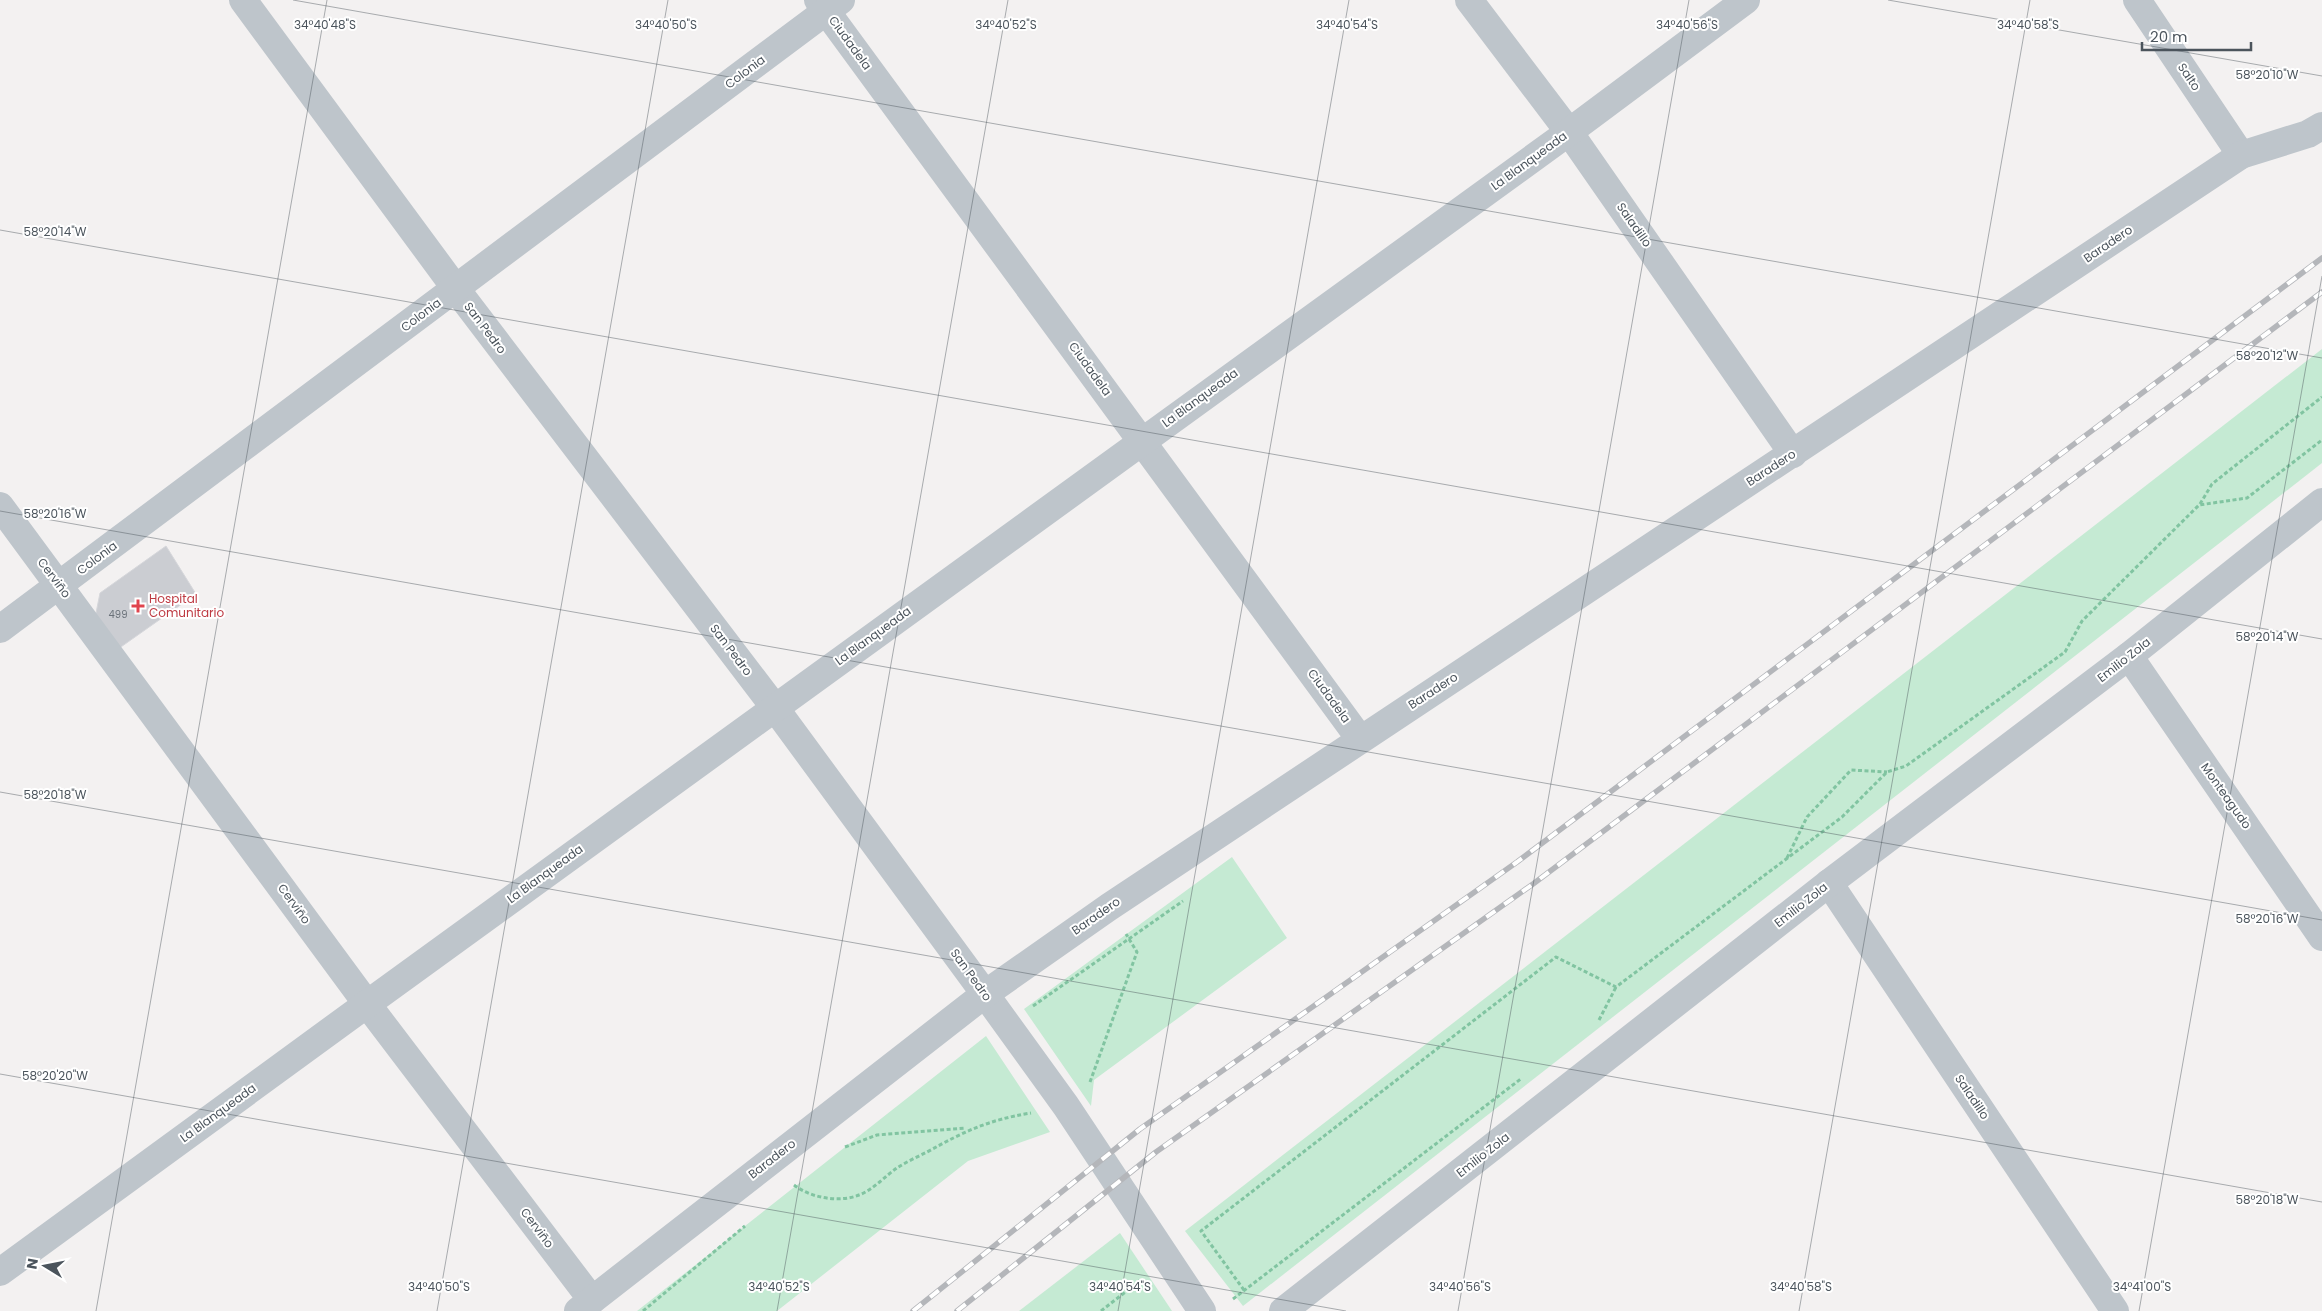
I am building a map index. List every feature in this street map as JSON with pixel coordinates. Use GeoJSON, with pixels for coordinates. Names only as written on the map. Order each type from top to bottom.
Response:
{"type":"FeatureCollection","features":[{"type":"Feature","properties":{"kind":"street","name":"San Pedro"},"geometry":{"type":"LineString","coordinates":[[243,0],[456,289],[775,708],[985,994],[1066,1106],[1202,1311]]}},
{"type":"Feature","properties":{"kind":"street","name":"Saladillo"},"geometry":{"type":"LineString","coordinates":[[1469,0],[1569,132],[1793,454]]}},
{"type":"Feature","properties":{"kind":"street","name":"La Blanqueada"},"geometry":{"type":"LineString","coordinates":[[0,1272],[1142,440],[1569,132],[1746,0]]}},
{"type":"Feature","properties":{"kind":"street","name":"Salto"},"geometry":{"type":"LineString","coordinates":[[2137,0],[2241,155]]}},
{"type":"Feature","properties":{"kind":"street","name":"Colonia"},"geometry":{"type":"LineString","coordinates":[[0,629],[456,289],[828,4]]}},
{"type":"Feature","properties":{"kind":"street","name":"Ciudadela"},"geometry":{"type":"LineString","coordinates":[[828,4],[1360,739]]}},
{"type":"Feature","properties":{"kind":"street","name":"Baradero"},"geometry":{"type":"LineString","coordinates":[[585,1305],[985,994],[1109,907],[2241,155],[2308,134],[2322,126]]}},
{"type":"Feature","properties":{"kind":"street","name":"Emilio Zola"},"geometry":{"type":"LineString","coordinates":[[1284,1311],[1829,883],[2129,656],[2322,502]]}},
{"type":"Feature","properties":{"kind":"street","name":"Cerviño"},"geometry":{"type":"LineString","coordinates":[[0,506],[367,1004],[585,1305]]}},
{"type":"Feature","properties":{"kind":"street","name":"Monteagudo"},"geometry":{"type":"LineString","coordinates":[[2129,656],[2322,937]]}},
{"type":"Feature","properties":{"kind":"street","name":"Saladillo"},"geometry":{"type":"LineString","coordinates":[[1829,883],[2115,1311]]}},
{"type":"Feature","properties":{"kind":"path"},"geometry":{"type":"LineString","coordinates":[[1787,858],[1807,817],[1851,770],[1887,772],[1906,766],[2065,652],[2082,621],[2199,505],[2212,484],[2322,397]]}},
{"type":"Feature","properties":{"kind":"path"},"geometry":{"type":"LineString","coordinates":[[2199,505],[2247,498],[2322,440]]}},
{"type":"Feature","properties":{"kind":"path"},"geometry":{"type":"LineString","coordinates":[[1591,1026],[1599,1020],[1616,988],[1842,817],[1887,772]]}},
{"type":"Feature","properties":{"kind":"path"},"geometry":{"type":"LineString","coordinates":[[1030,1014],[1032,1006],[1183,901]]}},
{"type":"Feature","properties":{"kind":"path"},"geometry":{"type":"LineString","coordinates":[[764,1165],[803,1192],[820,1197],[839,1198],[860,1195],[898,1167],[969,1128],[1000,1118],[1066,1106],[1086,1091],[1137,952],[1109,907]]}},
{"type":"Feature","properties":{"kind":"path"},"geometry":{"type":"LineString","coordinates":[[1244,1290],[1201,1231],[1556,957],[1616,988]]}},
{"type":"Feature","properties":{"kind":"path"},"geometry":{"type":"LineString","coordinates":[[1231,1300],[1528,1074]]}},
{"type":"Feature","properties":{"kind":"path"},"geometry":{"type":"LineString","coordinates":[[851,1137],[836,1150],[878,1135],[969,1128]]}},
{"type":"Feature","properties":{"kind":"path"},"geometry":{"type":"LineString","coordinates":[[786,1192],[801,1179]]}},
{"type":"Feature","properties":{"kind":"path"},"geometry":{"type":"LineString","coordinates":[[642,1311],[748,1223]]}},
{"type":"Feature","properties":{"kind":"path"},"geometry":{"type":"LineString","coordinates":[[1102,1311],[1149,1273]]}},
{"type":"Feature","properties":{"kind":"green space"},"geometry":{"type":"Polygon","coordinates":[[[2322,349],[2322,463],[1243,1306],[1185,1231],[2322,349]]]}},
{"type":"Feature","properties":{"kind":"green space"},"geometry":{"type":"Polygon","coordinates":[[[1232,857],[1287,938],[1094,1080],[1091,1106],[1024,1009],[1232,857]]]}},
{"type":"Feature","properties":{"kind":"green space"},"geometry":{"type":"Polygon","coordinates":[[[986,1036],[1050,1132],[968,1161],[777,1311],[637,1311],[986,1036]]]}},
{"type":"Feature","properties":{"kind":"green space"},"geometry":{"type":"Polygon","coordinates":[[[1120,1233],[1172,1311],[1019,1311],[1120,1233]]]}},
{"type":"Feature","properties":{"kind":"building","name":"Hospital Comunitario"},"geometry":{"type":"Polygon","coordinates":[[[166,546],[196,594],[118,649],[95,618],[100,593],[166,546]]]}},
{"type":"Feature","properties":{"kind":"railway"},"geometry":{"type":"LineString","coordinates":[[913,1311],[1140,1129],[1517,862],[2322,258]]}},
{"type":"Feature","properties":{"kind":"railway"},"geometry":{"type":"LineString","coordinates":[[957,1311],[1156,1152],[1533,884],[2322,292]]}},
{"type":"Feature","properties":{"kind":"place","name":"Hospital Comunitario"},"geometry":{"type":"Point","coordinates":[138,606]}}]}
